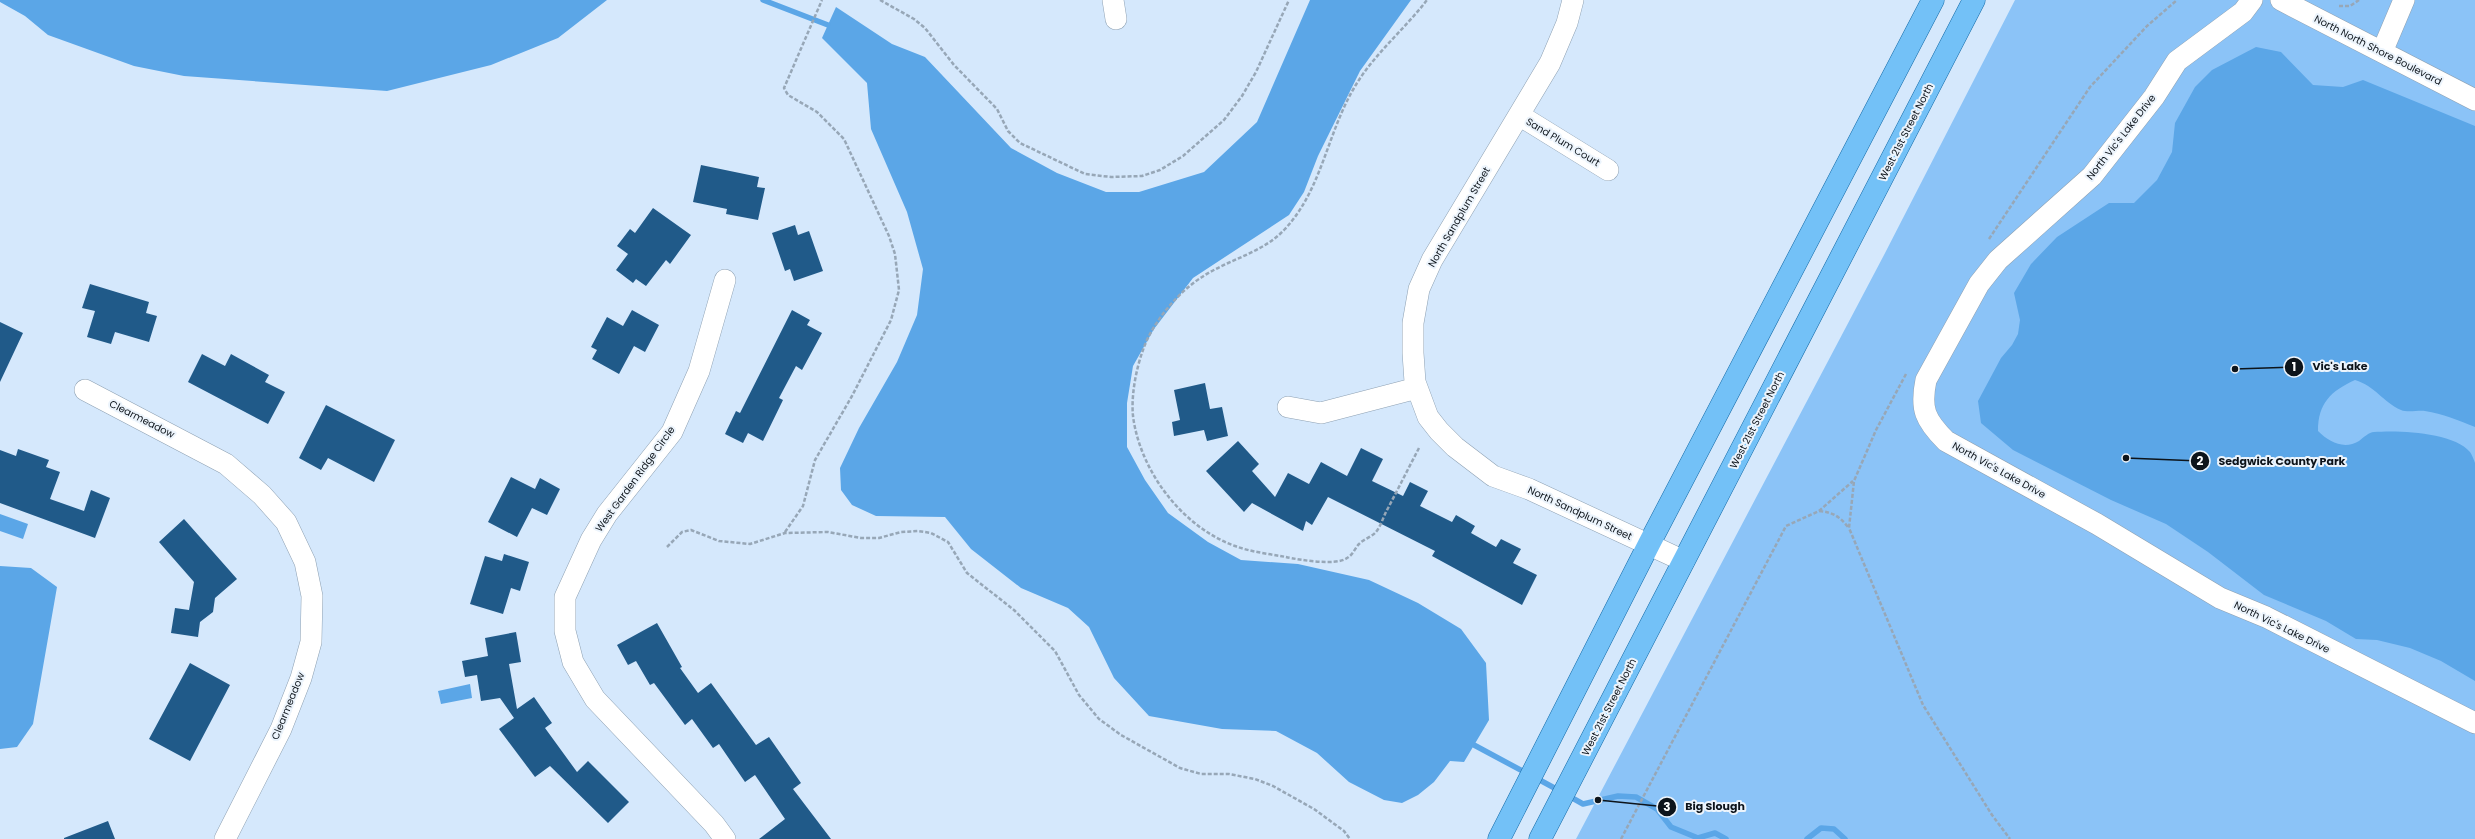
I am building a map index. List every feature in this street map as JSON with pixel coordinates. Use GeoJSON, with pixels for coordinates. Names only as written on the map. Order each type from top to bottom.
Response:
{"type":"FeatureCollection","features":[{"type":"Feature","properties":{"kind":"main road"},"geometry":{"type":"LineString","coordinates":[[1502,834],[1649,544],[1933,0]]}},
{"type":"Feature","properties":{"kind":"main road","name":"West 21st Street North"},"geometry":{"type":"LineString","coordinates":[[1540,839],[1974,0]]}},
{"type":"Feature","properties":{"kind":"street","name":"North Sandplum Street"},"geometry":{"type":"LineString","coordinates":[[1572,0],[1567,23],[1550,63],[1432,260],[1419,290],[1413,323],[1415,382],[1428,417],[1439,431],[1455,447],[1493,476],[1529,489],[1684,560]]}},
{"type":"Feature","properties":{"kind":"street","name":"North Vic's Lake Drive"},"geometry":{"type":"LineString","coordinates":[[2252,0],[2243,12],[2177,61],[2154,96],[2092,176],[1998,260],[1979,284],[1926,380],[1922,398],[1925,414],[1932,428],[1946,441],[2097,524],[2220,598],[2266,617],[2475,723]]}},
{"type":"Feature","properties":{"kind":"street","name":"North North Shore Boulevard"},"geometry":{"type":"LineString","coordinates":[[2281,0],[2475,100]]}},
{"type":"Feature","properties":{"kind":"street"},"geometry":{"type":"LineString","coordinates":[[2382,52],[2404,0]]}},
{"type":"Feature","properties":{"kind":"street","name":"Sand Plum Court"},"geometry":{"type":"LineString","coordinates":[[1519,115],[1608,170]]}},
{"type":"Feature","properties":{"kind":"street","name":"West Garden Ridge Circle"},"geometry":{"type":"LineString","coordinates":[[725,280],[699,370],[672,432],[603,521],[591,540],[565,597],[565,631],[573,662],[595,700],[714,824],[725,839]]}},
{"type":"Feature","properties":{"kind":"street"},"geometry":{"type":"LineString","coordinates":[[1288,408],[1321,413],[1417,388]]}},
{"type":"Feature","properties":{"kind":"street","name":"Clearmeadow"},"geometry":{"type":"LineString","coordinates":[[85,390],[226,464],[262,495],[286,522],[305,562],[312,596],[310,642],[301,678],[280,729],[225,839]]}},
{"type":"Feature","properties":{"kind":"path"},"geometry":{"type":"LineString","coordinates":[[785,532],[803,506],[815,460],[852,396],[891,320],[899,290],[894,254],[889,236],[844,139],[817,112],[788,95],[784,88],[822,0]]}},
{"type":"Feature","properties":{"kind":"path"},"geometry":{"type":"LineString","coordinates":[[880,0],[914,19],[925,28],[954,65],[997,109],[1005,126],[1020,143],[1085,174],[1111,177],[1142,176],[1160,170],[1183,156],[1224,120],[1242,96],[1256,72],[1289,0]]}},
{"type":"Feature","properties":{"kind":"path"},"geometry":{"type":"LineString","coordinates":[[1419,448],[1376,532],[1360,543],[1350,557],[1341,562],[1293,559],[1234,546],[1192,521],[1160,484],[1142,455],[1133,415],[1133,400],[1140,358],[1150,335],[1186,290],[1203,276],[1244,257],[1279,235],[1287,227],[1305,204],[1353,90],[1364,71],[1427,0]]}},
{"type":"Feature","properties":{"kind":"path"},"geometry":{"type":"LineString","coordinates":[[1986,244],[2090,87],[2147,26],[2177,0]]}},
{"type":"Feature","properties":{"kind":"path"},"geometry":{"type":"LineString","coordinates":[[2335,5],[2350,6],[2359,0]]}},
{"type":"Feature","properties":{"kind":"path"},"geometry":{"type":"LineString","coordinates":[[1849,528],[1854,481],[1876,430],[1908,369]]}},
{"type":"Feature","properties":{"kind":"path"},"geometry":{"type":"LineString","coordinates":[[1621,839],[1786,526],[1819,511],[1854,481]]}},
{"type":"Feature","properties":{"kind":"path"},"geometry":{"type":"LineString","coordinates":[[1819,511],[1829,512],[1836,515],[1849,528],[1923,705],[1992,815],[2010,839]]}},
{"type":"Feature","properties":{"kind":"path"},"geometry":{"type":"LineString","coordinates":[[667,547],[682,532],[691,530],[719,540],[750,544],[785,532],[828,532],[861,538],[879,538],[918,531],[940,537],[948,542],[967,573],[1014,610],[1055,651],[1079,695],[1099,719],[1121,735],[1180,768],[1201,774],[1229,774],[1255,779],[1273,786],[1314,809],[1344,831],[1350,839]]}},
{"type":"Feature","properties":{"kind":"shaded area"},"geometry":{"type":"Polygon","coordinates":[[[0,0],[607,0],[558,38],[491,65],[387,91],[184,76],[134,66],[48,35],[25,16],[0,2],[0,0]]]}},
{"type":"Feature","properties":{"kind":"shaded area"},"geometry":{"type":"Polygon","coordinates":[[[1310,0],[1411,0],[1360,71],[1318,156],[1304,192],[1289,215],[1193,278],[1154,329],[1133,366],[1127,403],[1127,447],[1145,480],[1168,513],[1208,542],[1241,560],[1298,564],[1369,580],[1418,603],[1461,629],[1486,663],[1489,720],[1464,762],[1450,761],[1434,782],[1418,795],[1402,803],[1384,800],[1349,782],[1317,753],[1276,731],[1222,729],[1149,716],[1114,678],[1089,627],[1068,608],[1021,588],[971,549],[945,517],[876,516],[852,505],[841,490],[840,468],[859,428],[897,362],[917,315],[923,269],[907,212],[871,129],[867,83],[822,38],[836,7],[892,44],[925,57],[1011,148],[1057,173],[1106,192],[1139,192],[1204,172],[1257,122],[1310,0]]]}},
{"type":"Feature","properties":{"kind":"shaded area"},"geometry":{"type":"Polygon","coordinates":[[[2015,0],[2475,0],[2475,839],[1576,839],[1884,255],[2015,0]]]}},
{"type":"Feature","properties":{"kind":"shaded area"},"geometry":{"type":"Polygon","coordinates":[[[2256,47],[2281,52],[2313,85],[2343,87],[2363,80],[2475,126],[2475,427],[2432,412],[2401,410],[2389,403],[2368,386],[2355,380],[2339,389],[2323,405],[2320,413],[2318,431],[2337,444],[2342,445],[2353,444],[2372,432],[2411,432],[2439,436],[2452,440],[2462,445],[2470,452],[2475,463],[2475,681],[2441,661],[2410,648],[2377,640],[2356,639],[2326,621],[2264,595],[2208,552],[2166,524],[2111,500],[2013,450],[1981,423],[1978,401],[2001,358],[2012,345],[2018,334],[2020,320],[2014,293],[2031,264],[2057,237],[2109,203],[2134,203],[2157,180],[2172,152],[2175,123],[2195,87],[2212,70],[2256,47]]]}},
{"type":"Feature","properties":{"kind":"shaded area"},"geometry":{"type":"Polygon","coordinates":[[[0,514],[28,524],[23,539],[0,531],[0,514]]]}},
{"type":"Feature","properties":{"kind":"shaded area"},"geometry":{"type":"Polygon","coordinates":[[[0,566],[31,568],[57,587],[33,724],[17,747],[0,749],[0,566]]]}},
{"type":"Feature","properties":{"kind":"shaded area"},"geometry":{"type":"Polygon","coordinates":[[[470,684],[472,698],[441,704],[438,691],[470,684]]]}},
{"type":"Feature","properties":{"kind":"building"},"geometry":{"type":"Polygon","coordinates":[[[701,165],[759,177],[757,187],[765,188],[758,220],[726,214],[727,209],[693,202],[701,165]]]}},
{"type":"Feature","properties":{"kind":"building"},"geometry":{"type":"Polygon","coordinates":[[[653,208],[691,235],[670,264],[666,260],[646,286],[636,279],[633,283],[616,270],[628,254],[617,246],[630,229],[635,233],[653,208]]]}},
{"type":"Feature","properties":{"kind":"building"},"geometry":{"type":"Polygon","coordinates":[[[795,225],[798,235],[809,231],[823,271],[794,281],[790,269],[785,271],[772,233],[795,225]]]}},
{"type":"Feature","properties":{"kind":"building"},"geometry":{"type":"Polygon","coordinates":[[[90,284],[149,302],[146,313],[157,316],[149,342],[115,332],[111,344],[87,337],[95,311],[82,308],[90,284]]]}},
{"type":"Feature","properties":{"kind":"building"},"geometry":{"type":"Polygon","coordinates":[[[632,310],[659,325],[645,352],[634,346],[619,374],[592,359],[597,350],[591,347],[607,317],[623,326],[632,310]]]}},
{"type":"Feature","properties":{"kind":"building"},"geometry":{"type":"Polygon","coordinates":[[[792,310],[810,320],[807,325],[822,333],[802,370],[796,366],[779,398],[783,400],[763,441],[748,433],[743,443],[725,434],[736,411],[740,413],[792,310]]]}},
{"type":"Feature","properties":{"kind":"building"},"geometry":{"type":"Polygon","coordinates":[[[0,322],[23,333],[0,382],[0,322]]]}},
{"type":"Feature","properties":{"kind":"building"},"geometry":{"type":"Polygon","coordinates":[[[202,354],[225,366],[231,354],[269,375],[265,382],[285,392],[268,424],[188,382],[202,354]]]}},
{"type":"Feature","properties":{"kind":"building"},"geometry":{"type":"Polygon","coordinates":[[[1205,383],[1210,409],[1222,407],[1228,436],[1207,441],[1204,430],[1174,436],[1172,422],[1180,420],[1174,390],[1205,383]]]}},
{"type":"Feature","properties":{"kind":"building"},"geometry":{"type":"Polygon","coordinates":[[[326,405],[395,440],[374,482],[328,458],[321,470],[299,458],[326,405]]]}},
{"type":"Feature","properties":{"kind":"building"},"geometry":{"type":"Polygon","coordinates":[[[1238,441],[1259,464],[1252,471],[1275,497],[1288,473],[1309,484],[1321,462],[1347,476],[1361,448],[1383,459],[1372,481],[1403,496],[1410,482],[1428,491],[1420,506],[1452,522],[1456,515],[1475,526],[1471,533],[1496,547],[1501,539],[1521,549],[1513,563],[1537,575],[1522,605],[1432,556],[1435,551],[1328,497],[1312,525],[1306,521],[1303,531],[1252,503],[1244,512],[1206,471],[1238,441]]]}},
{"type":"Feature","properties":{"kind":"building"},"geometry":{"type":"Polygon","coordinates":[[[18,449],[49,460],[46,467],[60,472],[50,499],[84,511],[91,490],[110,498],[95,538],[0,503],[0,450],[16,456],[18,449]]]}},
{"type":"Feature","properties":{"kind":"building"},"geometry":{"type":"Polygon","coordinates":[[[511,477],[535,489],[540,478],[560,489],[547,515],[532,508],[517,537],[488,522],[511,477]]]}},
{"type":"Feature","properties":{"kind":"building"},"geometry":{"type":"Polygon","coordinates":[[[184,519],[237,579],[215,598],[213,612],[200,622],[198,637],[171,633],[175,608],[189,610],[194,582],[159,542],[184,519]]]}},
{"type":"Feature","properties":{"kind":"building"},"geometry":{"type":"Polygon","coordinates":[[[504,554],[529,562],[520,591],[511,588],[503,614],[470,604],[485,556],[502,561],[504,554]]]}},
{"type":"Feature","properties":{"kind":"building"},"geometry":{"type":"Polygon","coordinates":[[[657,623],[682,667],[680,668],[698,693],[711,683],[756,745],[769,737],[801,783],[793,789],[831,839],[759,839],[785,819],[755,775],[745,782],[719,744],[713,748],[692,719],[685,725],[654,683],[650,685],[636,661],[628,665],[617,645],[657,623]]]}},
{"type":"Feature","properties":{"kind":"building"},"geometry":{"type":"Polygon","coordinates":[[[516,632],[521,662],[509,664],[517,709],[534,697],[552,723],[545,728],[577,772],[588,761],[629,802],[608,823],[550,766],[535,777],[499,729],[514,718],[500,698],[481,701],[477,675],[465,677],[462,661],[488,656],[485,638],[516,632]]]}},
{"type":"Feature","properties":{"kind":"building"},"geometry":{"type":"Polygon","coordinates":[[[190,663],[230,685],[190,761],[149,739],[190,663]]]}},
{"type":"Feature","properties":{"kind":"building"},"geometry":{"type":"Polygon","coordinates":[[[108,821],[115,839],[64,839],[64,838],[108,821]]]}},
{"type":"Feature","properties":{"kind":"waterway"},"geometry":{"type":"LineString","coordinates":[[763,0],[828,25]]}},
{"type":"Feature","properties":{"kind":"waterway"},"geometry":{"type":"LineString","coordinates":[[1474,745],[1528,774]]}},
{"type":"Feature","properties":{"kind":"waterway"},"geometry":{"type":"LineString","coordinates":[[1536,778],[1560,791]]}},
{"type":"Feature","properties":{"kind":"waterway"},"geometry":{"type":"LineString","coordinates":[[1567,795],[1583,804],[1618,796],[1636,797],[1657,809],[1671,827],[1698,838],[1715,833],[1726,839]]}},
{"type":"Feature","properties":{"kind":"waterway"},"geometry":{"type":"LineString","coordinates":[[1807,839],[1821,828],[1834,829],[1845,839]]}},
{"type":"Feature","properties":{"kind":"place","name":"Vic's Lake"},"geometry":{"type":"Point","coordinates":[2235,369]}},
{"type":"Feature","properties":{"kind":"place","name":"Sedgwick County Park"},"geometry":{"type":"Point","coordinates":[2126,458]}},
{"type":"Feature","properties":{"kind":"place","name":"Big Slough"},"geometry":{"type":"Point","coordinates":[1598,800]}}]}
